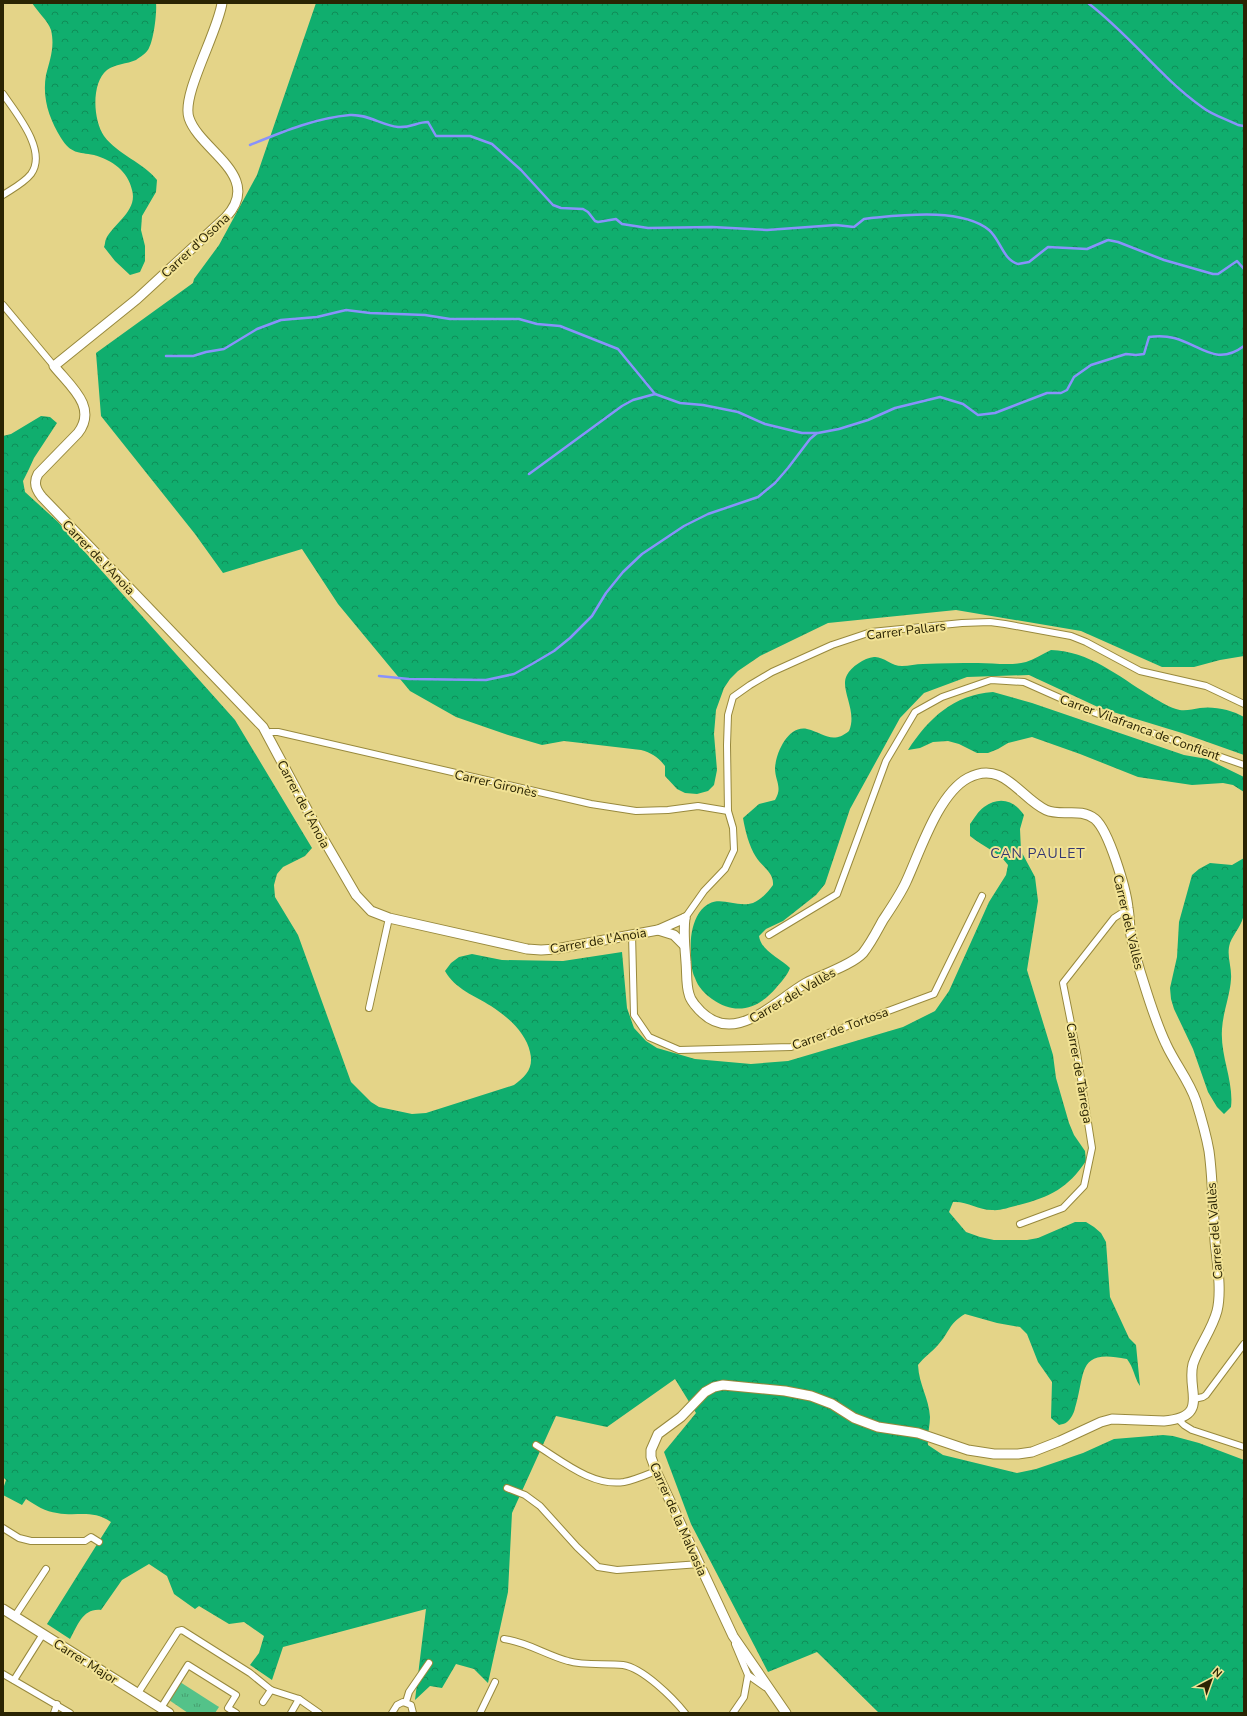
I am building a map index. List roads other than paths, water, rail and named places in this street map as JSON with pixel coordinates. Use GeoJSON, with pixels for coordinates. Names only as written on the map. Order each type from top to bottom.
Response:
{"type":"FeatureCollection","features":[{"type":"Feature","properties":{"kind":"street","name":"Carrer d'Osona"},"geometry":{"type":"LineString","coordinates":[[54,366],[137,299],[226,217],[235,205],[237,191],[231,172],[194,128],[187,113],[193,85],[217,23],[222,3]]}},
{"type":"Feature","properties":{"kind":"street"},"geometry":{"type":"LineString","coordinates":[[3,94],[31,138],[36,153],[36,161],[35,167],[29,177],[3,195]]}},
{"type":"Feature","properties":{"kind":"street"},"geometry":{"type":"LineString","coordinates":[[3,305],[54,366]]}},
{"type":"Feature","properties":{"kind":"street","name":"Carrer de l'Anoia"},"geometry":{"type":"LineString","coordinates":[[54,366],[82,400],[86,409],[86,418],[78,433],[38,474],[35,485],[42,497],[258,722],[317,828],[356,895],[365,906],[371,911],[389,918],[527,949],[541,950],[556,950],[658,930],[685,918]]}},
{"type":"Feature","properties":{"kind":"street","name":"Carrer Pallars"},"geometry":{"type":"LineString","coordinates":[[685,918],[704,891],[725,869],[734,850],[733,828],[728,811],[728,715],[733,697],[772,672],[832,645],[871,632],[962,623],[990,622],[1053,631],[1086,642],[1140,671],[1206,686],[1244,704]]}},
{"type":"Feature","properties":{"kind":"street","name":"Carrer Vilafranca de Conflent"},"geometry":{"type":"LineString","coordinates":[[768,935],[837,894],[886,761],[915,712],[942,697],[991,680],[1024,682],[1087,710],[1244,765]]}},
{"type":"Feature","properties":{"kind":"street","name":"Carrer Gironès"},"geometry":{"type":"LineString","coordinates":[[266,734],[278,732],[591,804],[636,810],[668,810],[698,806],[728,811]]}},
{"type":"Feature","properties":{"kind":"street","name":"Carrer del Vallès"},"geometry":{"type":"LineString","coordinates":[[685,918],[684,945],[688,993],[698,1009],[713,1020],[722,1023],[743,1023],[760,1016],[797,988],[853,960],[863,952],[903,889],[936,816],[960,784],[966,779],[980,774],[996,775],[1005,779],[1037,805],[1046,810],[1060,813],[1080,812],[1094,818],[1104,830],[1125,892],[1131,938],[1166,1045],[1191,1088],[1209,1151],[1218,1283],[1218,1308],[1192,1367],[1194,1399]]}},
{"type":"Feature","properties":{"kind":"street","name":"Carrer de Tortosa"},"geometry":{"type":"LineString","coordinates":[[632,934],[634,1016],[649,1037],[679,1050],[791,1047],[934,994],[982,896]]}},
{"type":"Feature","properties":{"kind":"street","name":"Carrer de Tàrrega"},"geometry":{"type":"LineString","coordinates":[[1020,1224],[1063,1208],[1084,1186],[1092,1148],[1077,1053],[1063,983],[1114,918],[1128,909]]}},
{"type":"Feature","properties":{"kind":"street"},"geometry":{"type":"LineString","coordinates":[[369,1008],[389,918]]}},
{"type":"Feature","properties":{"kind":"street"},"geometry":{"type":"LineString","coordinates":[[658,930],[674,936],[684,945]]}},
{"type":"Feature","properties":{"kind":"street"},"geometry":{"type":"LineString","coordinates":[[1244,1344],[1206,1395],[1203,1398],[1194,1399],[1190,1411],[1178,1419],[1184,1426],[1192,1430],[1244,1447]]}},
{"type":"Feature","properties":{"kind":"street","name":"Carrer de la Malvasia"},"geometry":{"type":"LineString","coordinates":[[748,1675],[742,1663],[733,1636],[656,1471],[652,1457],[651,1450],[654,1439],[658,1434],[681,1417],[705,1392],[719,1386],[740,1386],[811,1396],[832,1404],[854,1418],[878,1427],[918,1433],[968,1450],[1006,1455],[1032,1452],[1101,1422],[1112,1419],[1164,1421],[1178,1419]]}},
{"type":"Feature","properties":{"kind":"street"},"geometry":{"type":"LineString","coordinates":[[536,1445],[579,1471],[600,1480],[623,1482],[656,1471]]}},
{"type":"Feature","properties":{"kind":"street"},"geometry":{"type":"LineString","coordinates":[[507,1488],[525,1496],[540,1506],[577,1547],[598,1567],[617,1570],[700,1564]]}},
{"type":"Feature","properties":{"kind":"street"},"geometry":{"type":"LineString","coordinates":[[3,1528],[19,1538],[31,1541],[85,1541],[91,1538],[99,1542]]}},
{"type":"Feature","properties":{"kind":"street"},"geometry":{"type":"LineString","coordinates":[[15,1616],[46,1568]]}},
{"type":"Feature","properties":{"kind":"street","name":"Carrer Major"},"geometry":{"type":"LineString","coordinates":[[3,1609],[169,1713]]}},
{"type":"Feature","properties":{"kind":"street"},"geometry":{"type":"LineString","coordinates":[[138,1693],[180,1630],[250,1673],[271,1690],[299,1699],[320,1713]]}},
{"type":"Feature","properties":{"kind":"street"},"geometry":{"type":"LineString","coordinates":[[14,1680],[43,1634]]}},
{"type":"Feature","properties":{"kind":"street"},"geometry":{"type":"LineString","coordinates":[[733,1636],[768,1689],[786,1713]]}},
{"type":"Feature","properties":{"kind":"street"},"geometry":{"type":"LineString","coordinates":[[504,1639],[514,1641],[569,1661],[624,1666],[637,1670],[648,1677],[685,1713]]}},
{"type":"Feature","properties":{"kind":"street"},"geometry":{"type":"LineString","coordinates":[[406,1702],[409,1692],[429,1663]]}},
{"type":"Feature","properties":{"kind":"street"},"geometry":{"type":"LineString","coordinates":[[161,1708],[188,1665],[236,1695],[228,1708],[236,1713]]}},
{"type":"Feature","properties":{"kind":"street"},"geometry":{"type":"LineString","coordinates":[[3,1674],[57,1704],[70,1713]]}},
{"type":"Feature","properties":{"kind":"street"},"geometry":{"type":"LineString","coordinates":[[733,1713],[744,1697],[748,1675],[768,1689]]}},
{"type":"Feature","properties":{"kind":"street"},"geometry":{"type":"LineString","coordinates":[[480,1713],[495,1682]]}},
{"type":"Feature","properties":{"kind":"street"},"geometry":{"type":"LineString","coordinates":[[263,1702],[271,1690]]}},
{"type":"Feature","properties":{"kind":"street"},"geometry":{"type":"LineString","coordinates":[[291,1713],[299,1699]]}},
{"type":"Feature","properties":{"kind":"street"},"geometry":{"type":"LineString","coordinates":[[392,1713],[399,1703],[406,1702],[413,1708],[413,1713]]}},
{"type":"Feature","properties":{"kind":"street"},"geometry":{"type":"LineString","coordinates":[[54,1713],[57,1704]]}},
{"type":"Feature","properties":{"kind":"waterway"},"geometry":{"type":"LineString","coordinates":[[1088,3],[1117,28],[1172,82],[1202,107],[1238,125],[1244,126]]}},
{"type":"Feature","properties":{"kind":"waterway"},"geometry":{"type":"LineString","coordinates":[[250,145],[311,122],[350,115],[363,116],[398,127],[407,127],[428,122],[436,136],[470,136],[492,144],[521,170],[553,205],[561,208],[583,209],[588,212],[595,221],[598,222],[616,219],[622,224],[648,228],[712,227],[767,230],[836,225],[854,227],[864,219],[871,218],[916,215],[948,216],[964,218],[978,223],[989,230],[1005,254],[1013,262],[1018,264],[1029,262],[1048,247],[1087,249],[1108,240],[1118,242],[1164,260],[1213,274],[1218,274],[1237,261],[1244,269]]}},
{"type":"Feature","properties":{"kind":"waterway"},"geometry":{"type":"LineString","coordinates":[[166,356],[193,356],[224,349],[257,329],[281,320],[317,317],[346,310],[370,313],[425,315],[450,319],[519,319],[537,324],[560,326],[618,349],[655,394]]}},
{"type":"Feature","properties":{"kind":"waterway"},"geometry":{"type":"LineString","coordinates":[[529,474],[622,406],[633,400],[655,394],[680,403],[703,405],[738,412],[765,424],[802,433],[818,433],[839,429],[868,420],[895,408],[940,397],[963,404],[978,415],[995,413],[1047,393],[1061,393],[1067,390],[1074,377],[1091,365],[1126,354],[1144,354],[1149,337],[1162,336],[1174,338],[1217,355],[1225,355],[1244,346]]}},
{"type":"Feature","properties":{"kind":"waterway"},"geometry":{"type":"LineString","coordinates":[[379,676],[409,679],[486,680],[514,674],[554,651],[570,638],[592,616],[606,593],[623,572],[642,554],[684,526],[708,514],[758,497],[775,483],[810,439],[817,433]]}},
{"type":"Feature","properties":{"kind":"district","name":"CAN PAULET"},"geometry":{"type":"Point","coordinates":[1038,853]}}]}
